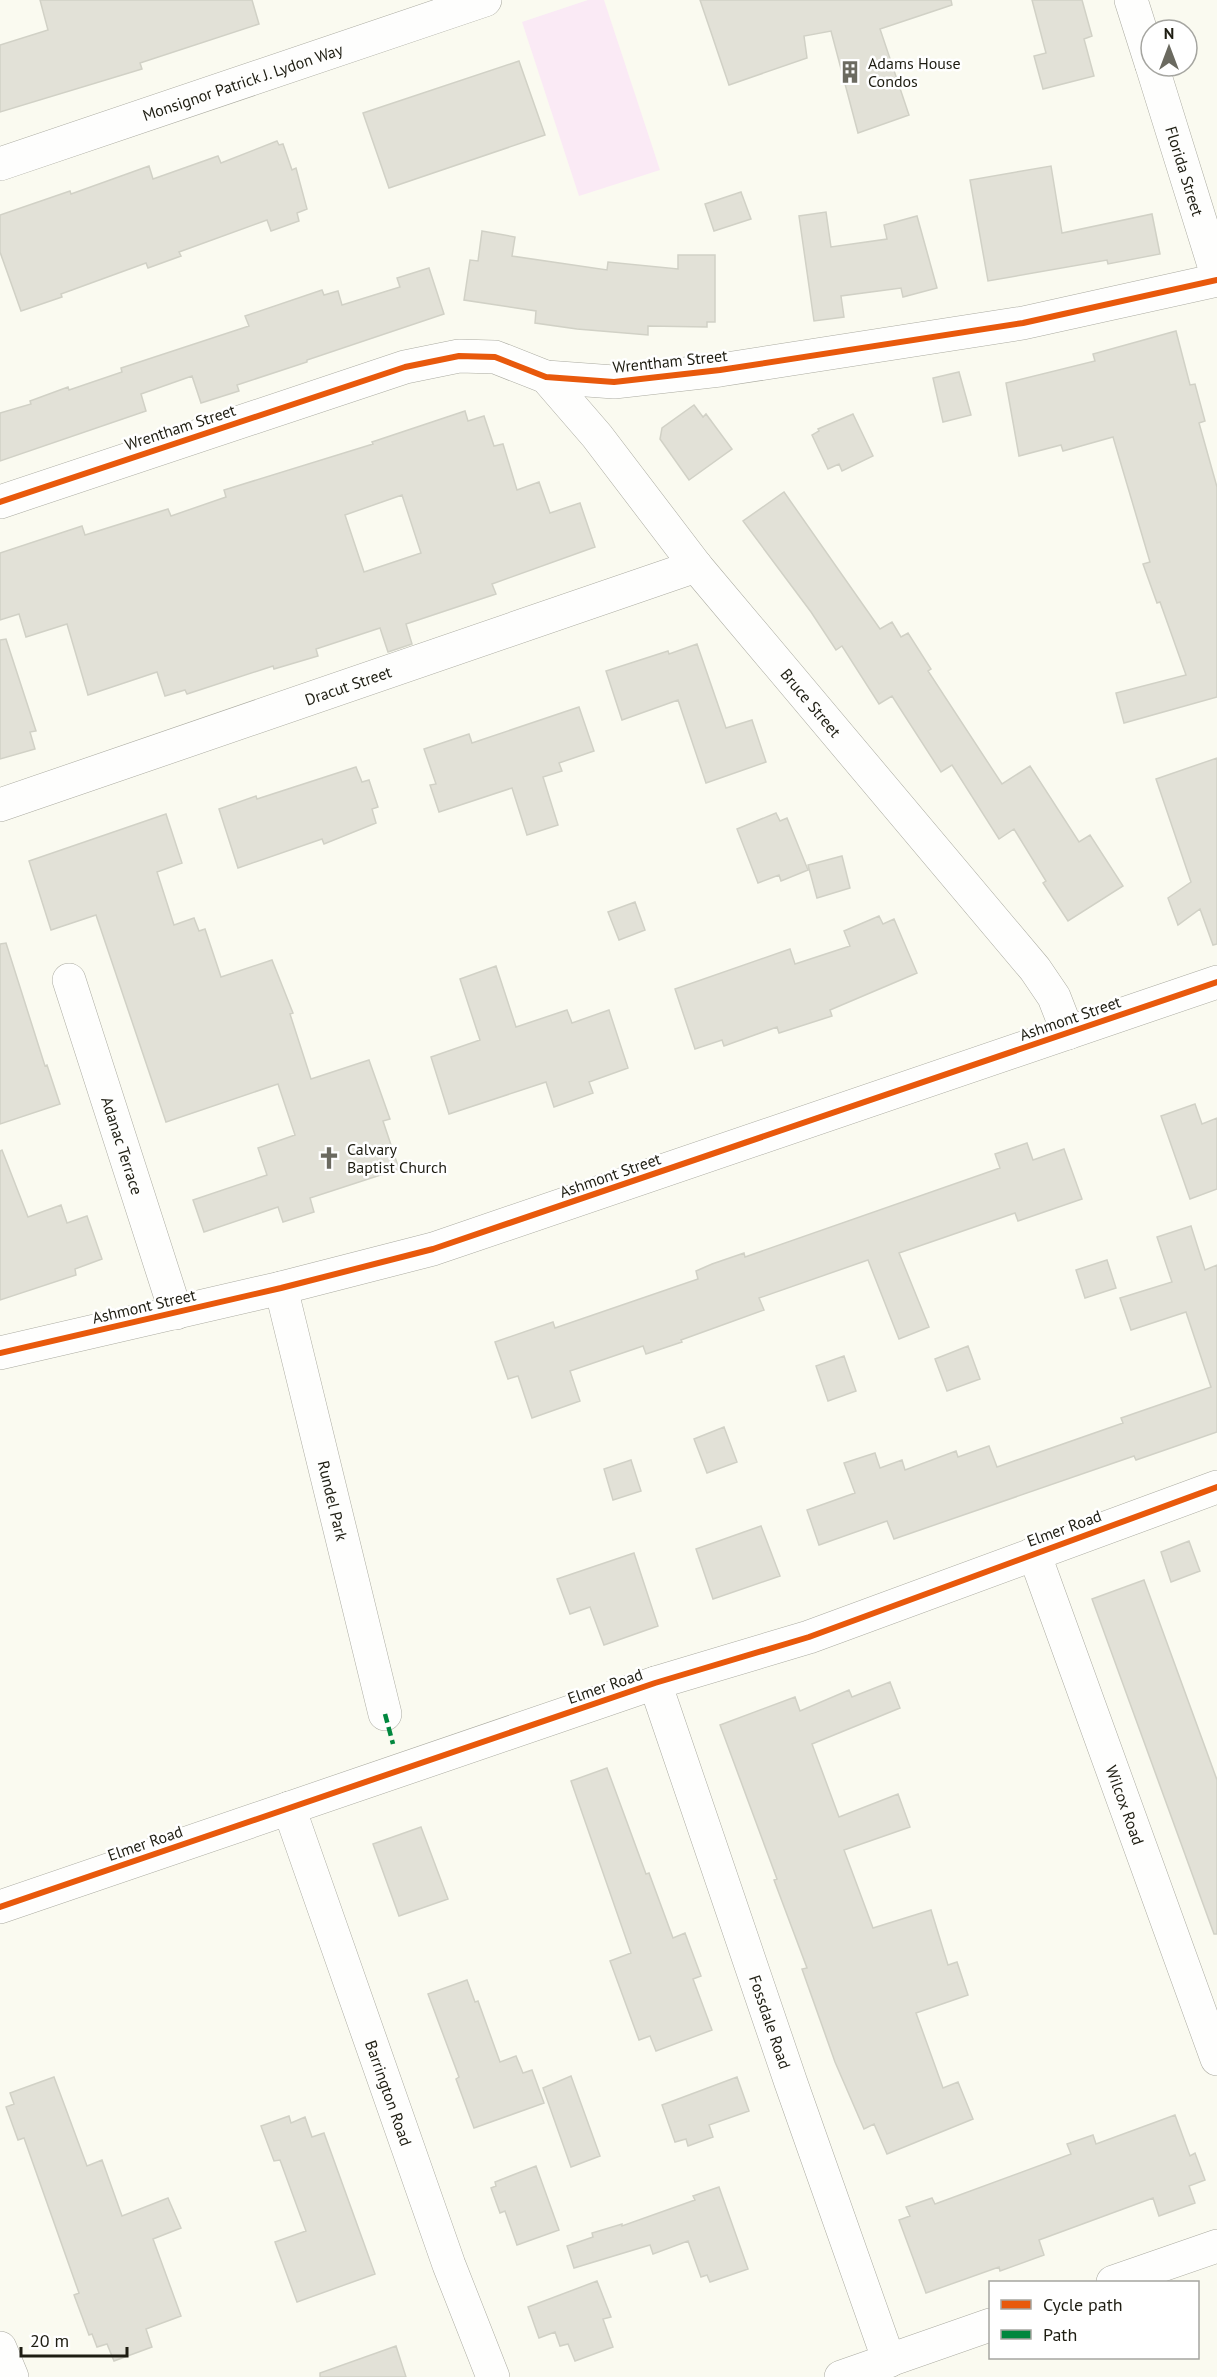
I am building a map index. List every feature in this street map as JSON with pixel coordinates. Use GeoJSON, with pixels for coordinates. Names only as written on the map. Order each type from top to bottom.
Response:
{"type":"FeatureCollection","features":[{"type":"Feature","properties":{"kind":"street","name":"Monsignor Patrick J. Lydon Way"},"geometry":{"type":"LineString","coordinates":[[0,164],[485,0]]}},
{"type":"Feature","properties":{"kind":"street","name":"Florida Street"},"geometry":{"type":"LineString","coordinates":[[1131,0],[1139,26]]}},
{"type":"Feature","properties":{"kind":"street","name":"Florida Street"},"geometry":{"type":"LineString","coordinates":[[1155,78],[1217,275]]}},
{"type":"Feature","properties":{"kind":"street","name":"Wrentham Street"},"geometry":{"type":"LineString","coordinates":[[0,502],[405,367],[459,356],[495,357],[546,376],[614,382],[720,370],[1023,323],[1217,280]]}},
{"type":"Feature","properties":{"kind":"street","name":"Bruce Street"},"geometry":{"type":"LineString","coordinates":[[546,376],[597,436],[696,566],[1035,969],[1054,997],[1068,1033]]}},
{"type":"Feature","properties":{"kind":"street","name":"Dracut Street"},"geometry":{"type":"LineString","coordinates":[[0,805],[696,566]]}},
{"type":"Feature","properties":{"kind":"street","name":"Adanac Terrace"},"geometry":{"type":"LineString","coordinates":[[69,980],[176,1313]]}},
{"type":"Feature","properties":{"kind":"street","name":"Ashmont Street"},"geometry":{"type":"LineString","coordinates":[[0,1353],[281,1288],[442,1246],[1217,982]]}},
{"type":"Feature","properties":{"kind":"street","name":"Rundel Park"},"geometry":{"type":"LineString","coordinates":[[281,1288],[386,1714]]}},
{"type":"Feature","properties":{"kind":"street","name":"Elmer Road"},"geometry":{"type":"LineString","coordinates":[[0,1907],[656,1683],[809,1637],[1217,1487]]}},
{"type":"Feature","properties":{"kind":"street","name":"Wilcox Road"},"geometry":{"type":"LineString","coordinates":[[1034,1553],[1217,2059]]}},
{"type":"Feature","properties":{"kind":"street","name":"Fossdale Road"},"geometry":{"type":"LineString","coordinates":[[656,1683],[791,2083],[889,2361]]}},
{"type":"Feature","properties":{"kind":"street","name":"Barrington Road"},"geometry":{"type":"LineString","coordinates":[[289,1808],[449,2265],[493,2377]]}},
{"type":"Feature","properties":{"kind":"street"},"geometry":{"type":"LineString","coordinates":[[1119,2281],[1217,2246]]}},
{"type":"Feature","properties":{"kind":"street"},"geometry":{"type":"LineString","coordinates":[[841,2377],[989,2325]]}},
{"type":"Feature","properties":{"kind":"street"},"geometry":{"type":"LineString","coordinates":[[0,2348],[12,2377]]}},
{"type":"Feature","properties":{"kind":"shaded area"},"geometry":{"type":"Polygon","coordinates":[[[588,0],[604,0],[660,170],[579,196],[522,22],[588,0]]]}},
{"type":"Feature","properties":{"kind":"building"},"geometry":{"type":"Polygon","coordinates":[[[40,0],[252,0],[259,24],[140,63],[142,69],[0,112],[0,45],[48,30],[40,0]]]}},
{"type":"Feature","properties":{"kind":"building","name":"Adams House Condos"},"geometry":{"type":"Polygon","coordinates":[[[700,0],[951,0],[952,5],[880,29],[909,115],[858,133],[831,31],[804,36],[807,58],[729,85],[700,0]]]}},
{"type":"Feature","properties":{"kind":"building"},"geometry":{"type":"Polygon","coordinates":[[[1032,0],[1082,0],[1092,36],[1084,39],[1094,76],[1043,89],[1034,56],[1046,53],[1032,0]]]}},
{"type":"Feature","properties":{"kind":"building"},"geometry":{"type":"Polygon","coordinates":[[[519,61],[545,135],[389,188],[363,113],[519,61]]]}},
{"type":"Feature","properties":{"kind":"building"},"geometry":{"type":"Polygon","coordinates":[[[277,141],[279,145],[283,144],[292,170],[296,168],[307,209],[297,213],[299,221],[271,231],[267,220],[179,252],[181,256],[148,268],[146,263],[21,311],[0,252],[0,215],[70,191],[71,194],[149,166],[153,179],[218,156],[221,163],[277,141]]]}},
{"type":"Feature","properties":{"kind":"building"},"geometry":{"type":"Polygon","coordinates":[[[1051,166],[1062,233],[1152,214],[1160,254],[1108,264],[1107,260],[988,281],[970,180],[1051,166]]]}},
{"type":"Feature","properties":{"kind":"building"},"geometry":{"type":"Polygon","coordinates":[[[741,192],[751,219],[714,231],[705,204],[741,192]]]}},
{"type":"Feature","properties":{"kind":"building"},"geometry":{"type":"Polygon","coordinates":[[[826,212],[831,247],[887,239],[884,225],[917,216],[937,288],[903,297],[901,288],[841,296],[844,317],[814,321],[799,216],[826,212]]]}},
{"type":"Feature","properties":{"kind":"building"},"geometry":{"type":"Polygon","coordinates":[[[482,231],[515,237],[512,256],[607,270],[608,262],[678,269],[678,255],[715,255],[715,322],[707,322],[707,327],[648,326],[648,335],[577,329],[535,323],[536,311],[464,300],[470,260],[478,261],[482,231]]]}},
{"type":"Feature","properties":{"kind":"building"},"geometry":{"type":"Polygon","coordinates":[[[429,268],[444,314],[237,385],[239,391],[201,403],[192,376],[141,394],[146,411],[0,461],[0,413],[31,404],[30,401],[68,387],[69,390],[122,372],[121,368],[249,326],[245,316],[322,290],[324,295],[338,291],[342,305],[400,287],[397,278],[429,268]]]}},
{"type":"Feature","properties":{"kind":"building"},"geometry":{"type":"Polygon","coordinates":[[[1176,331],[1190,385],[1195,384],[1205,421],[1199,423],[1217,487],[1217,697],[1124,723],[1116,693],[1186,675],[1160,602],[1157,603],[1143,564],[1150,562],[1113,437],[1063,451],[1061,445],[1019,456],[1006,383],[1095,361],[1093,354],[1176,331]]]}},
{"type":"Feature","properties":{"kind":"building"},"geometry":{"type":"Polygon","coordinates":[[[959,372],[971,415],[943,422],[933,378],[959,372]]]}},
{"type":"Feature","properties":{"kind":"building"},"geometry":{"type":"Polygon","coordinates":[[[694,405],[703,417],[706,414],[732,449],[689,480],[660,439],[662,428],[694,405]]]}},
{"type":"Feature","properties":{"kind":"building"},"geometry":{"type":"Polygon","coordinates":[[[465,411],[468,421],[484,416],[494,446],[503,444],[517,490],[539,482],[550,513],[580,503],[595,547],[492,584],[496,594],[406,624],[412,644],[388,652],[380,628],[316,649],[318,656],[274,669],[273,666],[187,694],[185,690],[165,696],[157,672],[88,695],[67,624],[26,637],[19,614],[0,620],[0,553],[82,526],[85,535],[168,509],[171,516],[226,497],[224,490],[373,444],[372,442],[465,411]],[[402,495],[345,515],[364,572],[421,553],[402,495]]]}},
{"type":"Feature","properties":{"kind":"building"},"geometry":{"type":"Polygon","coordinates":[[[853,414],[873,456],[842,471],[839,464],[828,469],[812,435],[819,431],[818,429],[853,414]]]}},
{"type":"Feature","properties":{"kind":"building"},"geometry":{"type":"Polygon","coordinates":[[[784,492],[880,629],[892,622],[901,637],[908,633],[931,669],[928,671],[1002,784],[1030,766],[1079,842],[1090,835],[1123,886],[1068,921],[1043,883],[1046,881],[1014,829],[999,839],[952,765],[941,772],[892,696],[879,704],[842,646],[836,650],[811,612],[743,521],[784,492]]]}},
{"type":"Feature","properties":{"kind":"building"},"geometry":{"type":"Polygon","coordinates":[[[6,639],[36,731],[30,732],[35,749],[0,759],[0,640],[6,639]]]}},
{"type":"Feature","properties":{"kind":"building"},"geometry":{"type":"Polygon","coordinates":[[[697,644],[726,728],[752,720],[766,762],[706,783],[678,700],[622,720],[606,671],[697,644]]]}},
{"type":"Feature","properties":{"kind":"building"},"geometry":{"type":"Polygon","coordinates":[[[579,707],[594,751],[559,763],[562,771],[543,777],[558,825],[527,835],[512,788],[439,812],[430,785],[436,784],[424,749],[469,734],[472,743],[579,707]]]}},
{"type":"Feature","properties":{"kind":"building"},"geometry":{"type":"Polygon","coordinates":[[[1217,758],[1217,944],[1213,945],[1200,909],[1178,925],[1168,898],[1191,882],[1156,779],[1217,758]]]}},
{"type":"Feature","properties":{"kind":"building"},"geometry":{"type":"Polygon","coordinates":[[[356,767],[362,782],[369,780],[378,807],[372,809],[376,823],[324,844],[322,839],[238,868],[219,809],[356,767]]]}},
{"type":"Feature","properties":{"kind":"building"},"geometry":{"type":"Polygon","coordinates":[[[776,813],[780,821],[787,818],[808,870],[781,881],[779,875],[758,883],[737,829],[776,813]]]}},
{"type":"Feature","properties":{"kind":"building"},"geometry":{"type":"Polygon","coordinates":[[[166,814],[182,863],[157,872],[174,925],[194,918],[199,931],[205,929],[221,977],[272,960],[293,1013],[290,1014],[311,1079],[369,1060],[390,1119],[383,1121],[399,1169],[310,1198],[314,1212],[283,1222],[278,1207],[204,1232],[193,1200],[267,1175],[258,1148],[295,1135],[278,1084],[166,1122],[96,915],[51,930],[29,861],[166,814]]]}},
{"type":"Feature","properties":{"kind":"building"},"geometry":{"type":"Polygon","coordinates":[[[842,856],[850,888],[817,898],[808,865],[842,856]]]}},
{"type":"Feature","properties":{"kind":"building"},"geometry":{"type":"Polygon","coordinates":[[[635,902],[645,930],[619,940],[608,912],[635,902]]]}},
{"type":"Feature","properties":{"kind":"building"},"geometry":{"type":"Polygon","coordinates":[[[879,916],[883,924],[894,919],[917,973],[830,1010],[832,1016],[779,1033],[777,1027],[724,1046],[722,1040],[695,1049],[675,989],[790,949],[795,964],[850,946],[844,931],[879,916]]]}},
{"type":"Feature","properties":{"kind":"building"},"geometry":{"type":"Polygon","coordinates":[[[6,943],[45,1066],[47,1065],[60,1104],[0,1124],[0,944],[6,943]]]}},
{"type":"Feature","properties":{"kind":"building"},"geometry":{"type":"Polygon","coordinates":[[[496,966],[516,1027],[567,1010],[572,1023],[609,1010],[628,1068],[589,1082],[593,1093],[554,1107],[546,1082],[449,1114],[431,1057],[480,1040],[460,979],[496,966]]]}},
{"type":"Feature","properties":{"kind":"building"},"geometry":{"type":"Polygon","coordinates":[[[1195,1104],[1202,1124],[1217,1118],[1217,1189],[1190,1199],[1161,1116],[1195,1104]]]}},
{"type":"Feature","properties":{"kind":"building"},"geometry":{"type":"Polygon","coordinates":[[[1027,1143],[1033,1160],[1064,1149],[1082,1199],[1018,1221],[1015,1213],[899,1253],[929,1327],[899,1339],[868,1260],[759,1298],[764,1310],[681,1340],[682,1342],[646,1354],[643,1346],[570,1371],[580,1401],[532,1418],[518,1376],[508,1379],[495,1342],[553,1322],[555,1328],[698,1279],[696,1271],[712,1264],[744,1253],[745,1257],[1000,1168],[995,1154],[1027,1143]]]}},
{"type":"Feature","properties":{"kind":"building"},"geometry":{"type":"Polygon","coordinates":[[[2,1150],[28,1217],[61,1205],[67,1223],[87,1216],[102,1259],[75,1269],[76,1275],[0,1300],[0,1151],[2,1150]]]}},
{"type":"Feature","properties":{"kind":"building"},"geometry":{"type":"Polygon","coordinates":[[[1191,1226],[1205,1270],[1217,1265],[1217,1432],[1136,1460],[1134,1456],[894,1539],[887,1521],[819,1545],[807,1510],[855,1493],[844,1463],[875,1453],[880,1468],[902,1460],[905,1470],[956,1451],[958,1457],[989,1446],[997,1467],[1123,1423],[1121,1418],[1211,1387],[1186,1312],[1131,1330],[1120,1298],[1172,1282],[1157,1237],[1191,1226]]]}},
{"type":"Feature","properties":{"kind":"building"},"geometry":{"type":"Polygon","coordinates":[[[1107,1260],[1116,1288],[1085,1298],[1076,1270],[1107,1260]]]}},
{"type":"Feature","properties":{"kind":"building"},"geometry":{"type":"Polygon","coordinates":[[[968,1346],[980,1379],[947,1391],[935,1359],[968,1346]]]}},
{"type":"Feature","properties":{"kind":"building"},"geometry":{"type":"Polygon","coordinates":[[[844,1356],[856,1391],[828,1401],[816,1366],[844,1356]]]}},
{"type":"Feature","properties":{"kind":"building"},"geometry":{"type":"Polygon","coordinates":[[[724,1427],[737,1462],[707,1473],[694,1439],[724,1427]]]}},
{"type":"Feature","properties":{"kind":"building"},"geometry":{"type":"Polygon","coordinates":[[[631,1460],[641,1491],[613,1500],[604,1469],[631,1460]]]}},
{"type":"Feature","properties":{"kind":"building"},"geometry":{"type":"Polygon","coordinates":[[[761,1526],[780,1576],[713,1599],[696,1549],[761,1526]]]}},
{"type":"Feature","properties":{"kind":"building"},"geometry":{"type":"Polygon","coordinates":[[[1189,1541],[1200,1571],[1171,1582],[1161,1552],[1189,1541]]]}},
{"type":"Feature","properties":{"kind":"building"},"geometry":{"type":"Polygon","coordinates":[[[634,1553],[658,1626],[604,1645],[590,1607],[570,1614],[557,1579],[634,1553]]]}},
{"type":"Feature","properties":{"kind":"building"},"geometry":{"type":"Polygon","coordinates":[[[1144,1580],[1217,1780],[1217,1934],[1214,1934],[1092,1599],[1144,1580]]]}},
{"type":"Feature","properties":{"kind":"building"},"geometry":{"type":"Polygon","coordinates":[[[890,1682],[900,1708],[812,1744],[839,1817],[898,1794],[910,1827],[844,1850],[873,1928],[931,1910],[948,1965],[957,1962],[968,1995],[916,2013],[943,2088],[958,2082],[973,2119],[887,2154],[874,2124],[864,2129],[835,2062],[802,1969],[807,1968],[774,1880],[777,1879],[720,1725],[795,1697],[800,1711],[849,1690],[852,1697],[890,1682]]]}},
{"type":"Feature","properties":{"kind":"building"},"geometry":{"type":"Polygon","coordinates":[[[607,1768],[646,1874],[649,1873],[673,1938],[685,1933],[701,1976],[693,1979],[712,2030],[656,2051],[650,2036],[639,2040],[610,1961],[631,1953],[571,1781],[607,1768]]]}},
{"type":"Feature","properties":{"kind":"building"},"geometry":{"type":"Polygon","coordinates":[[[421,1827],[448,1899],[399,1916],[373,1844],[421,1827]]]}},
{"type":"Feature","properties":{"kind":"building"},"geometry":{"type":"Polygon","coordinates":[[[467,1980],[475,2002],[478,2001],[500,2062],[516,2056],[523,2073],[532,2070],[544,2103],[474,2128],[456,2079],[459,2077],[428,1994],[467,1980]]]}},
{"type":"Feature","properties":{"kind":"building"},"geometry":{"type":"Polygon","coordinates":[[[571,2076],[600,2156],[571,2167],[543,2088],[571,2076]]]}},
{"type":"Feature","properties":{"kind":"building"},"geometry":{"type":"Polygon","coordinates":[[[54,2077],[87,2166],[102,2160],[122,2216],[168,2198],[181,2228],[153,2239],[181,2316],[146,2329],[152,2347],[114,2361],[107,2344],[97,2347],[92,2334],[89,2335],[74,2295],[79,2293],[24,2138],[18,2140],[6,2107],[14,2104],[10,2093],[54,2077]]]}},
{"type":"Feature","properties":{"kind":"building"},"geometry":{"type":"Polygon","coordinates":[[[737,2077],[749,2111],[709,2125],[713,2137],[688,2146],[686,2139],[675,2142],[662,2105],[737,2077]]]}},
{"type":"Feature","properties":{"kind":"building"},"geometry":{"type":"Polygon","coordinates":[[[1175,2115],[1190,2156],[1195,2153],[1205,2180],[1189,2186],[1195,2203],[1159,2216],[1153,2198],[1039,2240],[1044,2255],[1000,2271],[999,2267],[926,2293],[899,2220],[910,2216],[906,2207],[932,2198],[935,2204],[1071,2154],[1067,2144],[1093,2135],[1096,2144],[1175,2115]]]}},
{"type":"Feature","properties":{"kind":"building"},"geometry":{"type":"Polygon","coordinates":[[[289,2116],[291,2123],[305,2117],[312,2137],[324,2133],[375,2274],[297,2302],[275,2242],[306,2231],[280,2160],[274,2161],[261,2126],[289,2116]]]}},
{"type":"Feature","properties":{"kind":"building"},"geometry":{"type":"Polygon","coordinates":[[[536,2166],[559,2230],[517,2245],[505,2211],[500,2213],[491,2188],[496,2186],[495,2182],[536,2166]]]}},
{"type":"Feature","properties":{"kind":"building"},"geometry":{"type":"Polygon","coordinates":[[[719,2187],[748,2269],[710,2282],[707,2275],[701,2277],[688,2241],[653,2254],[650,2245],[574,2268],[567,2246],[593,2237],[592,2233],[622,2224],[622,2226],[695,2200],[693,2196],[719,2187]]]}},
{"type":"Feature","properties":{"kind":"building"},"geometry":{"type":"Polygon","coordinates":[[[597,2281],[611,2317],[603,2319],[613,2347],[575,2361],[568,2344],[560,2346],[555,2332],[539,2338],[528,2307],[597,2281]]]}},
{"type":"Feature","properties":{"kind":"building"},"geometry":{"type":"Polygon","coordinates":[[[396,2346],[406,2377],[320,2377],[320,2373],[396,2346]]]}},
{"type":"Feature","properties":{"kind":"marked path"},"geometry":{"type":"LineString","coordinates":[[385,1714],[393,1744]]}},
{"type":"Feature","properties":{"kind":"cycle path"},"geometry":{"type":"LineString","coordinates":[[0,502],[405,367],[459,356],[495,357],[546,377],[614,382],[720,370],[1023,323],[1217,280]]}},
{"type":"Feature","properties":{"kind":"cycle path"},"geometry":{"type":"LineString","coordinates":[[0,1353],[281,1288],[433,1249],[1217,982]]}},
{"type":"Feature","properties":{"kind":"cycle path"},"geometry":{"type":"LineString","coordinates":[[0,1907],[655,1683],[809,1637],[1217,1487]]}},
{"type":"Feature","properties":{"kind":"place","name":"Adams House Condos"},"geometry":{"type":"Point","coordinates":[850,72]}},
{"type":"Feature","properties":{"kind":"place","name":"Calvary Baptist Church"},"geometry":{"type":"Point","coordinates":[329,1158]}}]}
